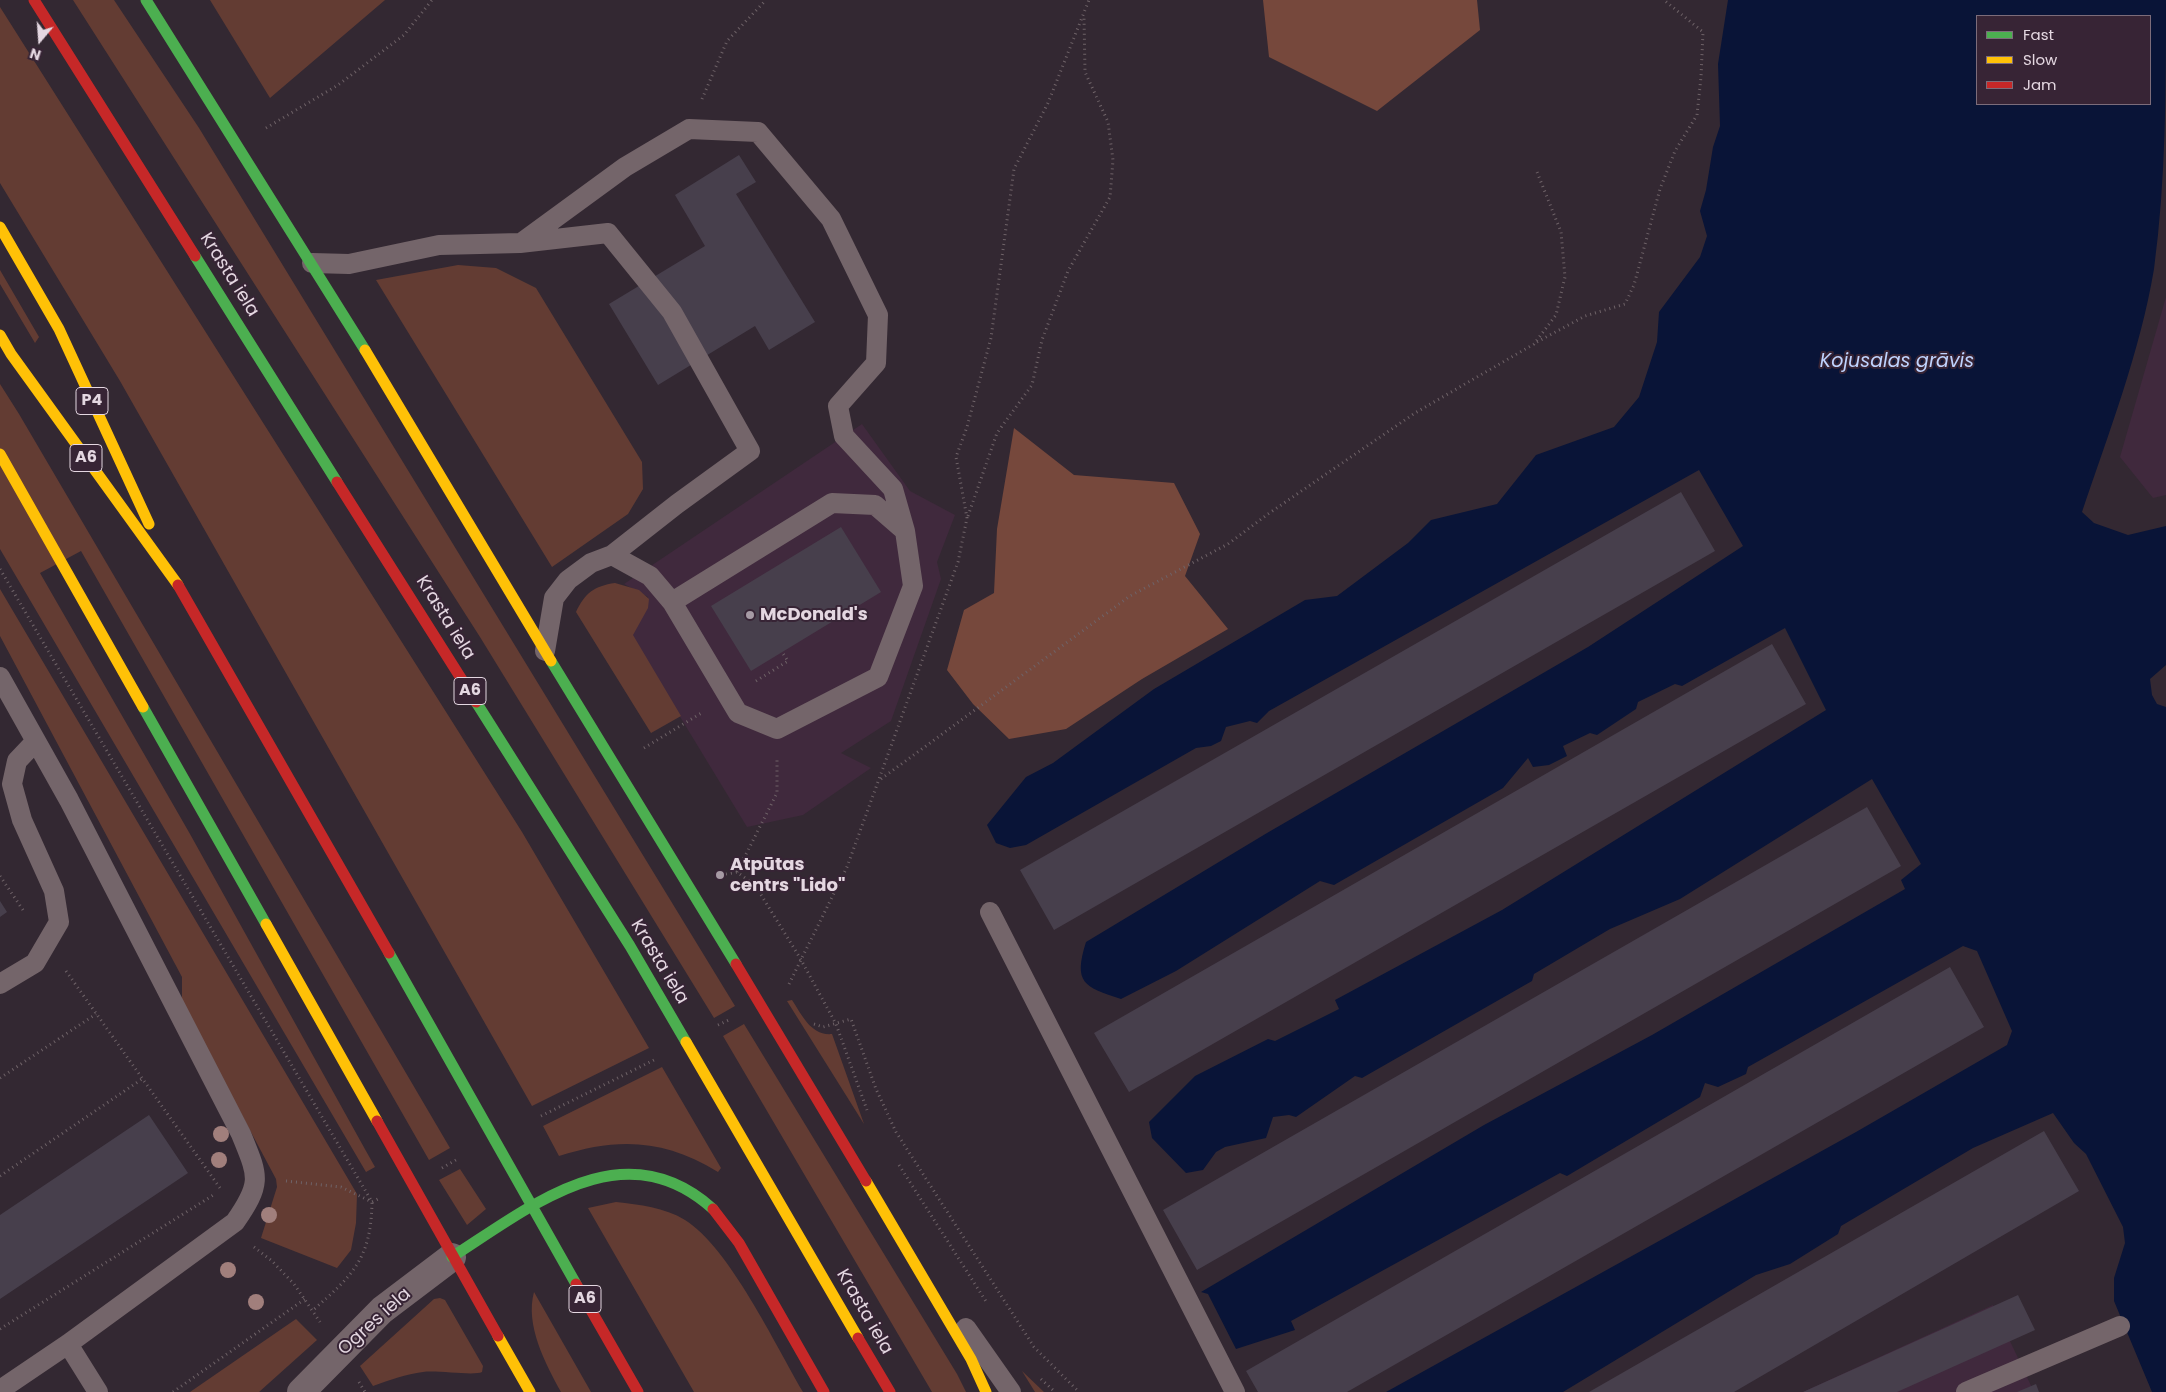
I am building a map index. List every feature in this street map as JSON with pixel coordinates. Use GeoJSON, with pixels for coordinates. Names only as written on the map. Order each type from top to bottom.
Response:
{"type":"FeatureCollection","features":[{"type":"Feature","properties":{"kind":"highway","name":"Krasta iela"},"geometry":{"type":"LineString","coordinates":[[34,0],[630,946],[890,1392]]}},
{"type":"Feature","properties":{"kind":"highway"},"geometry":{"type":"LineString","coordinates":[[147,3],[237,142],[312,263],[545,651],[778,1033],[971,1359],[986,1392]]}},
{"type":"Feature","properties":{"kind":"highway","name":"P4"},"geometry":{"type":"LineString","coordinates":[[0,227],[59,329],[175,580]]}},
{"type":"Feature","properties":{"kind":"highway","name":"A6"},"geometry":{"type":"LineString","coordinates":[[0,335],[11,354],[175,580],[446,1052],[531,1206],[638,1392]]}},
{"type":"Feature","properties":{"kind":"highway"},"geometry":{"type":"LineString","coordinates":[[0,454],[530,1392]]}},
{"type":"Feature","properties":{"kind":"highway"},"geometry":{"type":"LineString","coordinates":[[452,1257],[531,1206],[594,1177],[624,1173],[654,1175],[688,1188],[713,1208],[739,1243],[824,1392]]}},
{"type":"Feature","properties":{"kind":"street","name":"Ogres iela"},"geometry":{"type":"LineString","coordinates":[[301,1392],[382,1310],[452,1257]]}},
{"type":"Feature","properties":{"kind":"lane"},"geometry":{"type":"LineString","coordinates":[[520,243],[624,167],[689,129],[758,132],[832,219],[878,315],[876,363],[838,406],[844,436],[893,489],[904,531],[913,586],[878,677],[777,729],[738,713],[672,602],[650,576],[612,555]]}},
{"type":"Feature","properties":{"kind":"lane"},"geometry":{"type":"LineString","coordinates":[[312,263],[349,264],[439,245],[520,243],[608,234],[672,312],[750,450],[612,555],[591,563],[568,580],[554,598],[545,651]]}},
{"type":"Feature","properties":{"kind":"lane"},"geometry":{"type":"LineString","coordinates":[[672,602],[832,503],[876,505],[904,531]]}},
{"type":"Feature","properties":{"kind":"lane"},"geometry":{"type":"LineString","coordinates":[[0,677],[35,742],[70,800],[232,1117],[257,1174],[250,1201],[235,1222],[68,1344],[0,1390]]}},
{"type":"Feature","properties":{"kind":"lane"},"geometry":{"type":"LineString","coordinates":[[0,984],[35,962],[59,922],[54,891],[22,820],[12,784],[17,760],[35,742]]}},
{"type":"Feature","properties":{"kind":"lane"},"geometry":{"type":"LineString","coordinates":[[990,912],[1235,1392]]}},
{"type":"Feature","properties":{"kind":"lane"},"geometry":{"type":"LineString","coordinates":[[885,1213],[1011,1392]]}},
{"type":"Feature","properties":{"kind":"lane"},"geometry":{"type":"LineString","coordinates":[[1966,1392],[2120,1326]]}},
{"type":"Feature","properties":{"kind":"lane"},"geometry":{"type":"LineString","coordinates":[[68,1344],[98,1392]]}},
{"type":"Feature","properties":{"kind":"path"},"geometry":{"type":"LineString","coordinates":[[237,142],[268,128],[338,85],[404,35],[432,0]]}},
{"type":"Feature","properties":{"kind":"path"},"geometry":{"type":"LineString","coordinates":[[689,129],[727,41],[766,0]]}},
{"type":"Feature","properties":{"kind":"path"},"geometry":{"type":"LineString","coordinates":[[967,518],[956,457],[967,427],[991,338],[1014,169],[1048,103],[1089,0]]}},
{"type":"Feature","properties":{"kind":"path"},"geometry":{"type":"LineString","coordinates":[[880,779],[1130,596],[1228,544],[1268,514],[1415,413],[1585,316],[1625,304],[1634,285],[1660,189],[1675,151],[1697,115],[1703,32],[1664,0]]}},
{"type":"Feature","properties":{"kind":"path"},"geometry":{"type":"LineString","coordinates":[[783,989],[788,986],[800,958],[847,868],[958,562],[967,518],[997,433],[1032,385],[1042,340],[1068,271],[1110,198],[1113,160],[1108,122],[1085,72],[1084,14]]}},
{"type":"Feature","properties":{"kind":"path"},"geometry":{"type":"LineString","coordinates":[[1534,344],[1556,315],[1564,277],[1562,232],[1537,172]]}},
{"type":"Feature","properties":{"kind":"path"},"geometry":{"type":"LineString","coordinates":[[0,569],[372,1202],[372,1225],[367,1248],[355,1269],[342,1284],[312,1311]]}},
{"type":"Feature","properties":{"kind":"path"},"geometry":{"type":"LineString","coordinates":[[737,872],[777,793],[777,729]]}},
{"type":"Feature","properties":{"kind":"path"},"geometry":{"type":"LineString","coordinates":[[725,883],[720,875],[737,872],[755,885],[800,958],[836,1024],[870,1117]]}},
{"type":"Feature","properties":{"kind":"path"},"geometry":{"type":"LineString","coordinates":[[783,978],[788,986]]}},
{"type":"Feature","properties":{"kind":"path"},"geometry":{"type":"LineString","coordinates":[[0,1329],[221,1190],[72,980]]}},
{"type":"Feature","properties":{"kind":"path"},"geometry":{"type":"LineString","coordinates":[[0,1078],[96,1014]]}},
{"type":"Feature","properties":{"kind":"path"},"geometry":{"type":"LineString","coordinates":[[813,1023],[823,1027],[851,1019],[876,1089],[896,1132],[1034,1347],[1079,1392]]}},
{"type":"Feature","properties":{"kind":"path"},"geometry":{"type":"LineString","coordinates":[[540,1116],[656,1059]]}},
{"type":"Feature","properties":{"kind":"path"},"geometry":{"type":"LineString","coordinates":[[0,1176],[142,1078]]}},
{"type":"Feature","properties":{"kind":"path"},"geometry":{"type":"LineString","coordinates":[[895,1157],[990,1308]]}},
{"type":"Feature","properties":{"kind":"path"},"geometry":{"type":"LineString","coordinates":[[436,1171],[456,1160]]}},
{"type":"Feature","properties":{"kind":"path"},"geometry":{"type":"LineString","coordinates":[[257,1174],[285,1181],[341,1187],[372,1202]]}},
{"type":"Feature","properties":{"kind":"path"},"geometry":{"type":"LineString","coordinates":[[257,1250],[272,1261]]}},
{"type":"Feature","properties":{"kind":"path"},"geometry":{"type":"LineString","coordinates":[[173,1392],[305,1299]]}},
{"type":"Feature","properties":{"kind":"path"},"geometry":{"type":"LineString","coordinates":[[1034,1374],[1055,1392]]}},
{"type":"Feature","properties":{"kind":"shaded area"},"geometry":{"type":"Polygon","coordinates":[[[73,0],[114,0],[199,128],[735,1006],[714,1018],[480,637],[73,0]]]}},
{"type":"Feature","properties":{"kind":"shaded area"},"geometry":{"type":"Polygon","coordinates":[[[210,0],[385,0],[270,98],[210,0]]]}},
{"type":"Feature","properties":{"kind":"shaded area"},"geometry":{"type":"Polygon","coordinates":[[[1263,0],[1477,0],[1480,30],[1377,111],[1269,57],[1263,0]]]}},
{"type":"Feature","properties":{"kind":"shaded area"},"geometry":{"type":"Polygon","coordinates":[[[0,7],[522,832],[649,1048],[532,1106],[120,381],[0,183],[0,7]]]}},
{"type":"Feature","properties":{"kind":"shaded area"},"geometry":{"type":"Polygon","coordinates":[[[458,265],[496,268],[536,288],[642,462],[643,489],[628,514],[552,567],[376,280],[458,265]]]}},
{"type":"Feature","properties":{"kind":"shaded area"},"geometry":{"type":"Polygon","coordinates":[[[0,270],[39,337],[35,343],[0,284],[0,270]]]}},
{"type":"Feature","properties":{"kind":"shaded area"},"geometry":{"type":"Polygon","coordinates":[[[2166,297],[2166,495],[2153,498],[2120,457],[2166,297]]]}},
{"type":"Feature","properties":{"kind":"shaded area"},"geometry":{"type":"Polygon","coordinates":[[[0,384],[450,1148],[429,1160],[81,551],[40,573],[190,834],[375,1167],[366,1172],[0,549],[0,384]]]}},
{"type":"Feature","properties":{"kind":"shaded area"},"geometry":{"type":"Polygon","coordinates":[[[862,424],[910,491],[955,515],[937,562],[941,579],[891,721],[841,753],[871,768],[803,815],[747,827],[631,636],[648,597],[624,584],[862,424]]]}},
{"type":"Feature","properties":{"kind":"shaded area"},"geometry":{"type":"Polygon","coordinates":[[[1014,428],[1074,475],[1174,483],[1200,534],[1185,576],[1228,629],[1142,679],[1066,729],[1009,739],[973,704],[947,670],[964,610],[994,593],[997,529],[1014,428]]]}},
{"type":"Feature","properties":{"kind":"shaded area"},"geometry":{"type":"Polygon","coordinates":[[[615,583],[639,590],[649,599],[648,608],[633,635],[681,716],[651,733],[576,612],[587,595],[596,588],[615,583]]]}},
{"type":"Feature","properties":{"kind":"shaded area"},"geometry":{"type":"Polygon","coordinates":[[[0,589],[357,1194],[356,1223],[351,1250],[337,1268],[261,1238],[277,1187],[276,1179],[182,1003],[182,977],[0,636],[0,589]]]}},
{"type":"Feature","properties":{"kind":"shaded area"},"geometry":{"type":"Polygon","coordinates":[[[792,1000],[813,1028],[818,1032],[832,1034],[864,1124],[787,1001],[792,1000]]]}},
{"type":"Feature","properties":{"kind":"shaded area"},"geometry":{"type":"Polygon","coordinates":[[[744,1024],[957,1374],[966,1392],[932,1392],[723,1036],[744,1024]]]}},
{"type":"Feature","properties":{"kind":"shaded area"},"geometry":{"type":"Polygon","coordinates":[[[662,1067],[721,1168],[718,1172],[679,1153],[641,1144],[601,1146],[559,1156],[543,1126],[662,1067]]]}},
{"type":"Feature","properties":{"kind":"shaded area"},"geometry":{"type":"Polygon","coordinates":[[[460,1169],[486,1209],[467,1225],[439,1180],[460,1169]]]}},
{"type":"Feature","properties":{"kind":"shaded area"},"geometry":{"type":"Polygon","coordinates":[[[616,1202],[652,1207],[669,1212],[685,1220],[702,1233],[735,1274],[803,1392],[694,1392],[588,1208],[616,1202]]]}},
{"type":"Feature","properties":{"kind":"shaded area"},"geometry":{"type":"Polygon","coordinates":[[[534,1292],[591,1392],[561,1392],[543,1356],[534,1330],[532,1305],[534,1292]]]}},
{"type":"Feature","properties":{"kind":"shaded area"},"geometry":{"type":"Polygon","coordinates":[[[440,1298],[445,1300],[483,1366],[482,1372],[423,1372],[373,1386],[360,1366],[434,1299],[440,1298]]]}},
{"type":"Feature","properties":{"kind":"shaded area"},"geometry":{"type":"Polygon","coordinates":[[[1993,1305],[2034,1392],[1803,1392],[1993,1305]]]}},
{"type":"Feature","properties":{"kind":"shaded area"},"geometry":{"type":"Polygon","coordinates":[[[296,1319],[317,1340],[259,1392],[190,1392],[296,1319]]]}},
{"type":"Feature","properties":{"kind":"shaded area"},"geometry":{"type":"Polygon","coordinates":[[[1022,1371],[1044,1392],[1035,1392],[1022,1371]]]}},
{"type":"Feature","properties":{"kind":"water","name":"Kojusalas grāvis"},"geometry":{"type":"Polygon","coordinates":[[[1728,0],[2166,0],[2163,168],[2154,269],[2141,331],[2113,422],[2082,512],[2094,523],[2128,535],[2166,526],[2166,665],[2150,679],[2152,695],[2157,704],[2166,707],[2166,1392],[2152,1392],[2114,1301],[2114,1278],[2125,1243],[2123,1227],[2086,1154],[2074,1143],[2053,1113],[1973,1148],[1841,1226],[1838,1234],[1790,1264],[1756,1275],[1563,1392],[1386,1392],[1856,1132],[2007,1045],[2012,1031],[1977,951],[1963,946],[1748,1067],[1746,1074],[1718,1087],[1705,1083],[1700,1097],[1567,1176],[1560,1173],[1291,1321],[1295,1330],[1236,1349],[1208,1294],[1201,1292],[1484,1125],[1652,1035],[1905,889],[1901,880],[1921,864],[1872,779],[1680,899],[1610,929],[1534,974],[1532,981],[1362,1078],[1355,1076],[1296,1117],[1289,1115],[1273,1117],[1266,1138],[1225,1147],[1216,1152],[1203,1170],[1186,1173],[1152,1138],[1149,1122],[1195,1076],[1268,1039],[1275,1041],[1339,1009],[1335,1000],[1502,910],[1826,710],[1785,628],[1682,686],[1675,684],[1638,702],[1636,709],[1597,735],[1590,733],[1563,746],[1567,756],[1549,765],[1533,767],[1528,758],[1503,788],[1334,885],[1320,881],[1176,971],[1121,999],[1090,987],[1085,981],[1081,967],[1086,942],[1267,833],[1588,647],[1743,546],[1699,470],[1269,711],[1257,723],[1250,721],[1226,727],[1221,741],[1211,746],[1196,748],[1026,845],[1010,848],[996,843],[987,825],[1026,777],[1053,763],[1154,689],[1305,600],[1337,596],[1408,543],[1431,520],[1497,504],[1536,455],[1614,427],[1639,397],[1657,342],[1659,312],[1700,257],[1707,236],[1700,211],[1706,190],[1713,147],[1720,126],[1718,64],[1728,0]]]}},
{"type":"Feature","properties":{"kind":"building"},"geometry":{"type":"Polygon","coordinates":[[[739,155],[756,182],[736,194],[815,322],[769,350],[755,326],[658,385],[609,304],[705,246],[675,195],[739,155]]]}},
{"type":"Feature","properties":{"kind":"building"},"geometry":{"type":"Polygon","coordinates":[[[1681,492],[1715,551],[1054,930],[1020,870],[1681,492]]]}},
{"type":"Feature","properties":{"kind":"building"},"geometry":{"type":"Polygon","coordinates":[[[841,527],[881,592],[751,671],[711,606],[841,527]]]}},
{"type":"Feature","properties":{"kind":"building"},"geometry":{"type":"Polygon","coordinates":[[[1772,644],[1806,704],[1129,1092],[1094,1033],[1772,644]]]}},
{"type":"Feature","properties":{"kind":"building"},"geometry":{"type":"Polygon","coordinates":[[[1867,807],[1901,866],[1197,1270],[1163,1210],[1867,807]]]}},
{"type":"Feature","properties":{"kind":"building"},"geometry":{"type":"Polygon","coordinates":[[[0,901],[7,912],[0,917],[0,901]]]}},
{"type":"Feature","properties":{"kind":"building"},"geometry":{"type":"Polygon","coordinates":[[[1950,967],[1984,1027],[1347,1392],[1258,1392],[1246,1371],[1950,967]]]}},
{"type":"Feature","properties":{"kind":"building"},"geometry":{"type":"Polygon","coordinates":[[[149,1115],[188,1173],[0,1299],[0,1215],[149,1115]]]}},
{"type":"Feature","properties":{"kind":"building"},"geometry":{"type":"Polygon","coordinates":[[[2044,1131],[2079,1191],[1734,1392],[1589,1392],[2044,1131]]]}},
{"type":"Feature","properties":{"kind":"building"},"geometry":{"type":"Polygon","coordinates":[[[2018,1295],[2035,1330],[1897,1392],[1803,1392],[2018,1295]]]}},
{"type":"Feature","properties":{"kind":"building"},"geometry":{"type":"Polygon","coordinates":[[[2036,1384],[2039,1392],[2017,1392],[2036,1384]]]}},
{"type":"Feature","properties":{"kind":"traffic: fast"},"geometry":{"type":"LineString","coordinates":[[146,0],[365,350]]}},
{"type":"Feature","properties":{"kind":"traffic: fast"},"geometry":{"type":"LineString","coordinates":[[195,256],[337,482]]}},
{"type":"Feature","properties":{"kind":"traffic: fast"},"geometry":{"type":"LineString","coordinates":[[551,661],[736,964]]}},
{"type":"Feature","properties":{"kind":"traffic: fast"},"geometry":{"type":"LineString","coordinates":[[476,702],[630,946],[686,1042]]}},
{"type":"Feature","properties":{"kind":"traffic: fast"},"geometry":{"type":"LineString","coordinates":[[143,707],[266,924]]}},
{"type":"Feature","properties":{"kind":"traffic: fast"},"geometry":{"type":"LineString","coordinates":[[389,953],[576,1284]]}},
{"type":"Feature","properties":{"kind":"traffic: fast"},"geometry":{"type":"LineString","coordinates":[[452,1257],[514,1216],[547,1198],[580,1184],[613,1175],[646,1175],[680,1186],[713,1209]]}},
{"type":"Feature","properties":{"kind":"traffic: slow"},"geometry":{"type":"LineString","coordinates":[[0,227],[59,329],[149,524]]}},
{"type":"Feature","properties":{"kind":"traffic: slow"},"geometry":{"type":"LineString","coordinates":[[0,335],[11,354],[178,585]]}},
{"type":"Feature","properties":{"kind":"traffic: slow"},"geometry":{"type":"LineString","coordinates":[[365,350],[551,661]]}},
{"type":"Feature","properties":{"kind":"traffic: slow"},"geometry":{"type":"LineString","coordinates":[[0,454],[143,707]]}},
{"type":"Feature","properties":{"kind":"traffic: slow"},"geometry":{"type":"LineString","coordinates":[[266,924],[377,1121]]}},
{"type":"Feature","properties":{"kind":"traffic: slow"},"geometry":{"type":"LineString","coordinates":[[686,1042],[858,1338]]}},
{"type":"Feature","properties":{"kind":"traffic: slow"},"geometry":{"type":"LineString","coordinates":[[866,1181],[971,1359],[986,1392]]}},
{"type":"Feature","properties":{"kind":"traffic: slow"},"geometry":{"type":"LineString","coordinates":[[498,1336],[530,1392]]}},
{"type":"Feature","properties":{"kind":"traffic: jam"},"geometry":{"type":"LineString","coordinates":[[34,0],[195,256]]}},
{"type":"Feature","properties":{"kind":"traffic: jam"},"geometry":{"type":"LineString","coordinates":[[337,482],[476,702]]}},
{"type":"Feature","properties":{"kind":"traffic: jam"},"geometry":{"type":"LineString","coordinates":[[178,585],[389,953]]}},
{"type":"Feature","properties":{"kind":"traffic: jam"},"geometry":{"type":"LineString","coordinates":[[736,964],[866,1181]]}},
{"type":"Feature","properties":{"kind":"traffic: jam"},"geometry":{"type":"LineString","coordinates":[[377,1121],[498,1336]]}},
{"type":"Feature","properties":{"kind":"traffic: jam"},"geometry":{"type":"LineString","coordinates":[[713,1209],[739,1243],[824,1392]]}},
{"type":"Feature","properties":{"kind":"traffic: jam"},"geometry":{"type":"LineString","coordinates":[[576,1284],[638,1392]]}},
{"type":"Feature","properties":{"kind":"traffic: jam"},"geometry":{"type":"LineString","coordinates":[[858,1338],[890,1392]]}},
{"type":"Feature","properties":{"kind":"place","name":"McDonald's"},"geometry":{"type":"Point","coordinates":[750,615]}},
{"type":"Feature","properties":{"kind":"place","name":"Atpūtas centrs \"Lido\""},"geometry":{"type":"Point","coordinates":[720,875]}}]}
